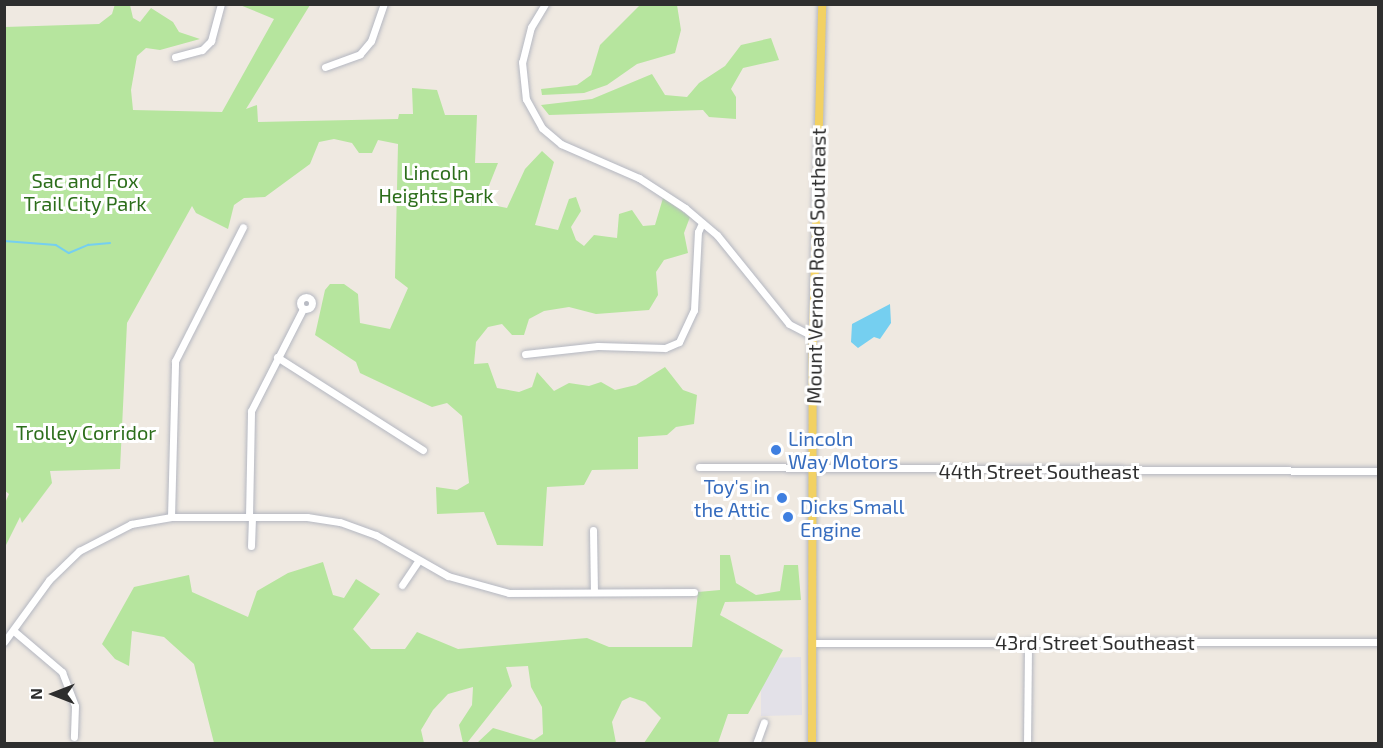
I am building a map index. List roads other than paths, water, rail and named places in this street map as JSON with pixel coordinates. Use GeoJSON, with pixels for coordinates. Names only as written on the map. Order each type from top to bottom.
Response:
{"type":"FeatureCollection","features":[{"type":"Feature","properties":{"kind":"main road","name":"Mount Vernon Road Southeast"},"geometry":{"type":"LineString","coordinates":[[812,744],[811,470],[822,4]]}},
{"type":"Feature","properties":{"kind":"street"},"geometry":{"type":"LineString","coordinates":[[175,57],[202,50],[212,41],[221,4]]}},
{"type":"Feature","properties":{"kind":"street"},"geometry":{"type":"LineString","coordinates":[[325,67],[360,54],[371,41],[384,4]]}},
{"type":"Feature","properties":{"kind":"street"},"geometry":{"type":"LineString","coordinates":[[545,4],[531,27],[522,62],[526,99],[542,128],[561,144],[652,185],[702,223],[789,324],[813,336]]}},
{"type":"Feature","properties":{"kind":"street"},"geometry":{"type":"LineString","coordinates":[[525,354],[598,346],[665,348],[679,342],[694,310],[698,232],[702,223]]}},
{"type":"Feature","properties":{"kind":"street"},"geometry":{"type":"LineString","coordinates":[[171,517],[175,361],[243,227]]}},
{"type":"Feature","properties":{"kind":"street"},"geometry":{"type":"LineString","coordinates":[[252,546],[250,517],[252,411],[303,309]]}},
{"type":"Feature","properties":{"kind":"street"},"geometry":{"type":"LineString","coordinates":[[277,357],[423,450]]}},
{"type":"Feature","properties":{"kind":"street","name":"44th Street Southeast"},"geometry":{"type":"LineString","coordinates":[[699,467],[811,470],[1378,471]]}},
{"type":"Feature","properties":{"kind":"street"},"geometry":{"type":"LineString","coordinates":[[4,642],[15,632],[49,580],[79,551],[131,524],[171,517],[250,517],[340,522],[376,534],[418,561],[487,590],[694,592]]}},
{"type":"Feature","properties":{"kind":"street"},"geometry":{"type":"LineString","coordinates":[[593,530],[594,592]]}},
{"type":"Feature","properties":{"kind":"street"},"geometry":{"type":"LineString","coordinates":[[402,585],[418,561]]}},
{"type":"Feature","properties":{"kind":"street"},"geometry":{"type":"LineString","coordinates":[[15,632],[62,672],[75,706],[74,737]]}},
{"type":"Feature","properties":{"kind":"street"},"geometry":{"type":"LineString","coordinates":[[1027,744],[1028,642]]}},
{"type":"Feature","properties":{"kind":"street","name":"43rd Street Southeast"},"geometry":{"type":"LineString","coordinates":[[812,643],[1378,642]]}},
{"type":"Feature","properties":{"kind":"street"},"geometry":{"type":"LineString","coordinates":[[756,744],[764,722]]}},
{"type":"Feature","properties":{"kind":"water"},"geometry":{"type":"Polygon","coordinates":[[[890,304],[891,323],[880,339],[874,337],[858,348],[851,342],[852,324],[890,304]]]}},
{"type":"Feature","properties":{"kind":"waterway"},"geometry":{"type":"LineString","coordinates":[[4,241],[56,245],[69,253],[88,245],[110,243]]}},
{"type":"Feature","properties":{"kind":"place","name":"Lincoln Way Motors"},"geometry":{"type":"Point","coordinates":[776,450]}},
{"type":"Feature","properties":{"kind":"place","name":"Toy's in the Attic"},"geometry":{"type":"Point","coordinates":[782,498]}},
{"type":"Feature","properties":{"kind":"place","name":"Dicks Small Engine"},"geometry":{"type":"Point","coordinates":[788,517]}},
{"type":"Feature","properties":{"kind":"park label","name":"Lincoln Heights Park"},"geometry":{"type":"Point","coordinates":[436,184]}},
{"type":"Feature","properties":{"kind":"park label","name":"Sac and Fox Trail City Park"},"geometry":{"type":"Point","coordinates":[85,192]}},
{"type":"Feature","properties":{"kind":"park label","name":"Trolley Corridor"},"geometry":{"type":"Point","coordinates":[86,432]}}]}
